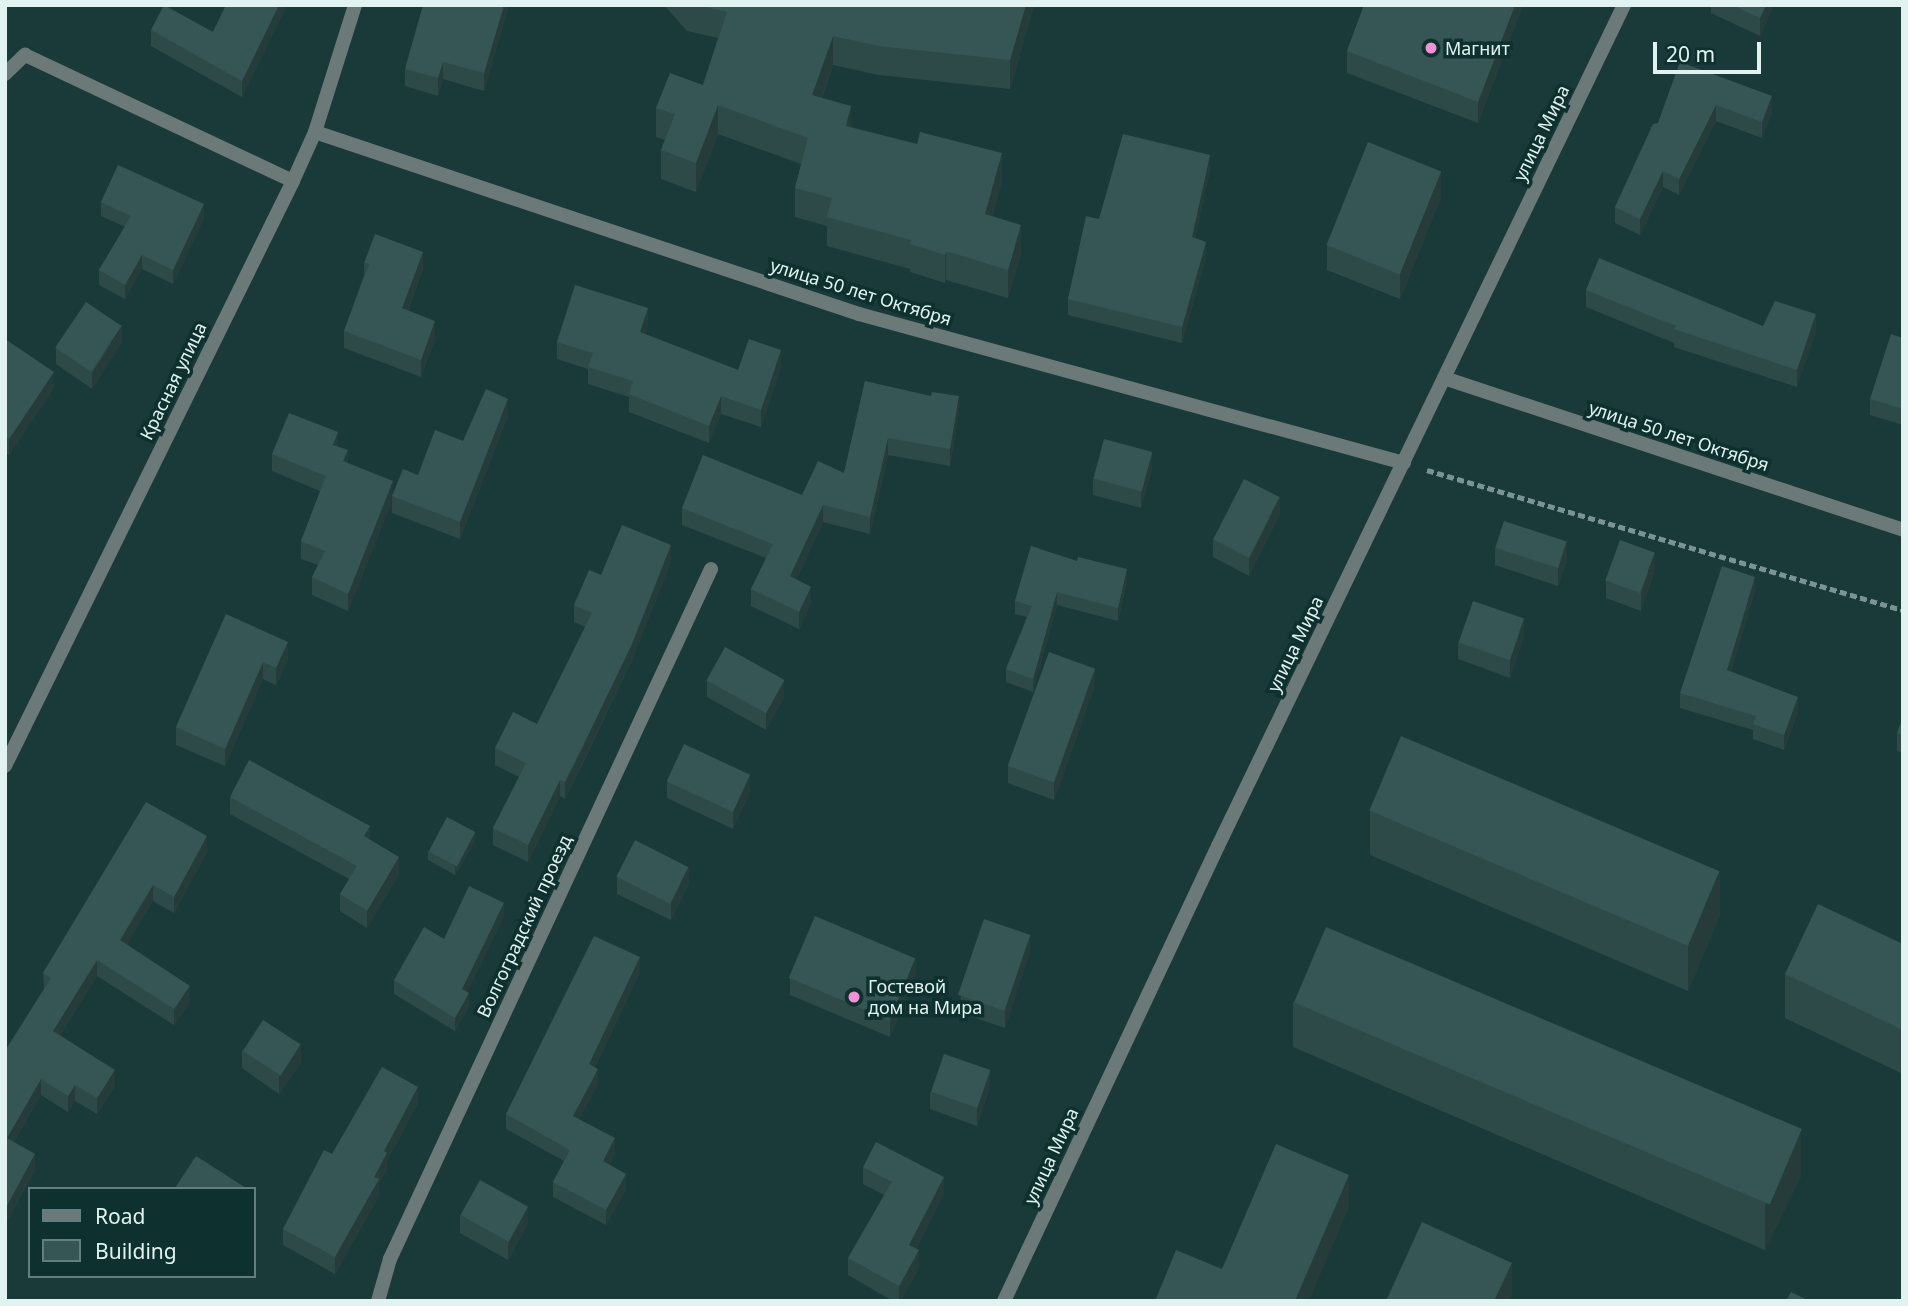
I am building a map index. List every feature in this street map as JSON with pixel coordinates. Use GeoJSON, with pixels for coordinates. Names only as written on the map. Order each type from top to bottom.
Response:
{"type":"FeatureCollection","features":[{"type":"Feature","properties":{"kind":"street","name":"Красная улица"},"geometry":{"type":"LineString","coordinates":[[5,766],[293,181],[315,132],[355,5]]}},
{"type":"Feature","properties":{"kind":"street","name":"улица Мира"},"geometry":{"type":"LineString","coordinates":[[1004,1301],[1218,846],[1624,5]]}},
{"type":"Feature","properties":{"kind":"street"},"geometry":{"type":"LineString","coordinates":[[5,74],[25,55],[293,181]]}},
{"type":"Feature","properties":{"kind":"street","name":"улица 50 лет Октября"},"geometry":{"type":"LineString","coordinates":[[315,132],[859,314],[1404,463]]}},
{"type":"Feature","properties":{"kind":"street","name":"улица 50 лет Октября"},"geometry":{"type":"LineString","coordinates":[[1444,379],[1903,530]]}},
{"type":"Feature","properties":{"kind":"street","name":"Волгоградский проезд"},"geometry":{"type":"LineString","coordinates":[[378,1301],[390,1259],[711,569]]}},
{"type":"Feature","properties":{"kind":"path"},"geometry":{"type":"LineString","coordinates":[[1404,463],[1903,610]]}},
{"type":"Feature","properties":{"kind":"building"},"geometry":{"type":"Polygon","coordinates":[[[164,5],[213,32],[226,5],[279,5],[242,81],[151,30],[164,5]]]}},
{"type":"Feature","properties":{"kind":"building"},"geometry":{"type":"Polygon","coordinates":[[[423,5],[504,5],[484,73],[443,62],[438,78],[405,69],[423,5]]]}},
{"type":"Feature","properties":{"kind":"building"},"geometry":{"type":"Polygon","coordinates":[[[698,5],[1026,5],[1010,60],[879,46],[833,36],[812,95],[851,106],[846,126],[917,144],[920,132],[1002,153],[985,214],[1021,225],[1008,270],[946,251],[945,255],[910,244],[911,240],[827,217],[832,198],[795,188],[808,138],[718,105],[696,163],[661,150],[675,114],[656,108],[670,73],[703,85],[727,12],[698,5]]]}},
{"type":"Feature","properties":{"kind":"building","name":"Магнит"},"geometry":{"type":"Polygon","coordinates":[[[1364,5],[1515,5],[1478,102],[1347,51],[1364,5]]]}},
{"type":"Feature","properties":{"kind":"building"},"geometry":{"type":"Polygon","coordinates":[[[1732,5],[1766,5],[1760,18],[1732,5]]]}},
{"type":"Feature","properties":{"kind":"building"},"geometry":{"type":"Polygon","coordinates":[[[1680,62],[1772,96],[1762,122],[1716,105],[1679,179],[1663,171],[1640,219],[1615,207],[1653,124],[1658,123],[1680,62]]]}},
{"type":"Feature","properties":{"kind":"building"},"geometry":{"type":"Polygon","coordinates":[[[1123,134],[1210,155],[1192,237],[1206,242],[1182,327],[1068,299],[1086,216],[1099,219],[1123,134]]]}},
{"type":"Feature","properties":{"kind":"building"},"geometry":{"type":"Polygon","coordinates":[[[1368,142],[1441,172],[1400,275],[1326,245],[1368,142]]]}},
{"type":"Feature","properties":{"kind":"building"},"geometry":{"type":"Polygon","coordinates":[[[118,165],[204,204],[173,270],[142,255],[125,285],[99,270],[131,216],[101,202],[118,165]]]}},
{"type":"Feature","properties":{"kind":"building"},"geometry":{"type":"Polygon","coordinates":[[[375,234],[423,252],[402,308],[435,321],[421,360],[344,331],[369,264],[364,263],[375,234]]]}},
{"type":"Feature","properties":{"kind":"building"},"geometry":{"type":"Polygon","coordinates":[[[1599,258],[1763,326],[1775,301],[1816,314],[1797,370],[1674,329],[1676,326],[1586,290],[1599,258]]]}},
{"type":"Feature","properties":{"kind":"building"},"geometry":{"type":"Polygon","coordinates":[[[575,285],[648,308],[640,332],[738,370],[749,339],[781,350],[761,410],[721,396],[709,426],[629,394],[633,381],[588,367],[593,353],[557,342],[575,285]]]}},
{"type":"Feature","properties":{"kind":"building"},"geometry":{"type":"Polygon","coordinates":[[[86,302],[122,326],[91,372],[55,348],[86,302]]]}},
{"type":"Feature","properties":{"kind":"building"},"geometry":{"type":"Polygon","coordinates":[[[1891,334],[1903,338],[1903,409],[1870,399],[1891,334]]]}},
{"type":"Feature","properties":{"kind":"building"},"geometry":{"type":"Polygon","coordinates":[[[5,339],[54,372],[9,439],[5,437],[5,339]]]}},
{"type":"Feature","properties":{"kind":"building"},"geometry":{"type":"Polygon","coordinates":[[[865,381],[931,396],[932,392],[959,396],[950,449],[888,438],[870,517],[823,505],[790,576],[811,587],[799,612],[751,589],[773,544],[682,508],[703,455],[802,495],[818,461],[844,473],[865,381]]]}},
{"type":"Feature","properties":{"kind":"building"},"geometry":{"type":"Polygon","coordinates":[[[486,389],[508,399],[460,522],[392,496],[403,469],[418,475],[435,430],[463,441],[486,389]]]}},
{"type":"Feature","properties":{"kind":"building"},"geometry":{"type":"Polygon","coordinates":[[[289,413],[338,432],[333,445],[348,450],[343,461],[393,481],[348,594],[312,577],[325,551],[301,541],[326,476],[272,454],[289,413]]]}},
{"type":"Feature","properties":{"kind":"building"},"geometry":{"type":"Polygon","coordinates":[[[1104,439],[1152,452],[1142,492],[1093,479],[1104,439]]]}},
{"type":"Feature","properties":{"kind":"building"},"geometry":{"type":"Polygon","coordinates":[[[1244,479],[1280,497],[1249,558],[1213,540],[1244,479]]]}},
{"type":"Feature","properties":{"kind":"building"},"geometry":{"type":"Polygon","coordinates":[[[1504,521],[1567,541],[1558,568],[1495,548],[1504,521]]]}},
{"type":"Feature","properties":{"kind":"building"},"geometry":{"type":"Polygon","coordinates":[[[622,525],[671,545],[632,644],[565,782],[560,780],[528,845],[493,828],[526,763],[495,748],[513,712],[537,724],[592,613],[574,605],[589,570],[601,575],[622,525]]]}},
{"type":"Feature","properties":{"kind":"building"},"geometry":{"type":"Polygon","coordinates":[[[1620,540],[1655,553],[1640,593],[1605,580],[1620,540]]]}},
{"type":"Feature","properties":{"kind":"building"},"geometry":{"type":"Polygon","coordinates":[[[1031,546],[1077,561],[1078,557],[1127,569],[1118,608],[1057,592],[1033,679],[1006,669],[1032,606],[1015,601],[1031,546]]]}},
{"type":"Feature","properties":{"kind":"building"},"geometry":{"type":"Polygon","coordinates":[[[1722,566],[1755,577],[1727,670],[1798,697],[1784,735],[1753,724],[1756,716],[1680,693],[1722,566]]]}},
{"type":"Feature","properties":{"kind":"building"},"geometry":{"type":"Polygon","coordinates":[[[1473,601],[1524,619],[1510,660],[1459,643],[1473,601]]]}},
{"type":"Feature","properties":{"kind":"building"},"geometry":{"type":"Polygon","coordinates":[[[226,614],[288,642],[276,668],[263,662],[225,749],[176,727],[226,614]]]}},
{"type":"Feature","properties":{"kind":"building"},"geometry":{"type":"Polygon","coordinates":[[[725,647],[784,680],[766,713],[707,680],[725,647]]]}},
{"type":"Feature","properties":{"kind":"building"},"geometry":{"type":"Polygon","coordinates":[[[1049,652],[1095,669],[1054,782],[1008,766],[1049,652]]]}},
{"type":"Feature","properties":{"kind":"building"},"geometry":{"type":"Polygon","coordinates":[[[1903,717],[1903,736],[1897,733],[1903,717]]]}},
{"type":"Feature","properties":{"kind":"building"},"geometry":{"type":"Polygon","coordinates":[[[1401,736],[1719,871],[1688,946],[1369,811],[1401,736]]]}},
{"type":"Feature","properties":{"kind":"building"},"geometry":{"type":"Polygon","coordinates":[[[684,744],[750,775],[733,812],[667,781],[684,744]]]}},
{"type":"Feature","properties":{"kind":"building"},"geometry":{"type":"Polygon","coordinates":[[[249,760],[370,826],[364,836],[399,857],[367,911],[340,894],[357,866],[230,797],[249,760]]]}},
{"type":"Feature","properties":{"kind":"building"},"geometry":{"type":"Polygon","coordinates":[[[146,802],[207,836],[174,897],[153,885],[120,940],[190,986],[174,1009],[97,960],[53,1031],[115,1070],[97,1098],[75,1085],[68,1096],[41,1079],[7,1138],[35,1154],[5,1209],[5,1051],[51,978],[43,973],[146,802]]]}},
{"type":"Feature","properties":{"kind":"building"},"geometry":{"type":"Polygon","coordinates":[[[447,817],[475,832],[457,866],[429,851],[447,817]]]}},
{"type":"Feature","properties":{"kind":"building"},"geometry":{"type":"Polygon","coordinates":[[[635,840],[688,867],[670,904],[616,877],[635,840]]]}},
{"type":"Feature","properties":{"kind":"building"},"geometry":{"type":"Polygon","coordinates":[[[469,886],[504,903],[462,989],[469,993],[455,1018],[394,980],[424,927],[444,939],[469,886]]]}},
{"type":"Feature","properties":{"kind":"building"},"geometry":{"type":"Polygon","coordinates":[[[1818,904],[1903,944],[1903,1030],[1785,974],[1818,904]]]}},
{"type":"Feature","properties":{"kind":"building"},"geometry":{"type":"Polygon","coordinates":[[[815,916],[915,959],[889,1020],[789,978],[815,916]]]}},
{"type":"Feature","properties":{"kind":"building"},"geometry":{"type":"Polygon","coordinates":[[[984,919],[1030,935],[1004,1011],[958,995],[984,919]]]}},
{"type":"Feature","properties":{"kind":"building"},"geometry":{"type":"Polygon","coordinates":[[[1326,927],[1802,1129],[1770,1204],[1294,1002],[1326,927]]]}},
{"type":"Feature","properties":{"kind":"building"},"geometry":{"type":"Polygon","coordinates":[[[594,936],[640,957],[589,1064],[598,1069],[573,1116],[615,1138],[603,1161],[626,1174],[606,1210],[553,1182],[570,1150],[506,1114],[594,936]]]}},
{"type":"Feature","properties":{"kind":"building"},"geometry":{"type":"Polygon","coordinates":[[[263,1020],[301,1045],[281,1076],[243,1051],[263,1020]]]}},
{"type":"Feature","properties":{"kind":"building"},"geometry":{"type":"Polygon","coordinates":[[[944,1054],[990,1070],[977,1108],[931,1092],[944,1054]]]}},
{"type":"Feature","properties":{"kind":"building"},"geometry":{"type":"Polygon","coordinates":[[[382,1067],[418,1087],[384,1151],[387,1153],[374,1177],[379,1179],[335,1257],[283,1229],[324,1150],[332,1154],[382,1067]]]}},
{"type":"Feature","properties":{"kind":"building"},"geometry":{"type":"Polygon","coordinates":[[[876,1142],[944,1177],[909,1245],[919,1250],[899,1286],[848,1258],[892,1182],[863,1167],[876,1142]]]}},
{"type":"Feature","properties":{"kind":"building"},"geometry":{"type":"Polygon","coordinates":[[[1276,1144],[1349,1175],[1295,1301],[1155,1301],[1176,1250],[1222,1269],[1276,1144]]]}},
{"type":"Feature","properties":{"kind":"building"},"geometry":{"type":"Polygon","coordinates":[[[196,1156],[244,1187],[176,1187],[196,1156]]]}},
{"type":"Feature","properties":{"kind":"building"},"geometry":{"type":"Polygon","coordinates":[[[480,1180],[528,1207],[509,1242],[461,1215],[480,1180]]]}},
{"type":"Feature","properties":{"kind":"building"},"geometry":{"type":"Polygon","coordinates":[[[1422,1222],[1512,1263],[1494,1301],[1386,1301],[1422,1222]]]}},
{"type":"Feature","properties":{"kind":"building"},"geometry":{"type":"Polygon","coordinates":[[[1791,1292],[1809,1301],[1786,1301],[1791,1292]]]}},
{"type":"Feature","properties":{"kind":"place","name":"Магнит"},"geometry":{"type":"Point","coordinates":[1431,48]}},
{"type":"Feature","properties":{"kind":"place","name":"Гостевой дом на Мира"},"geometry":{"type":"Point","coordinates":[854,997]}}]}
